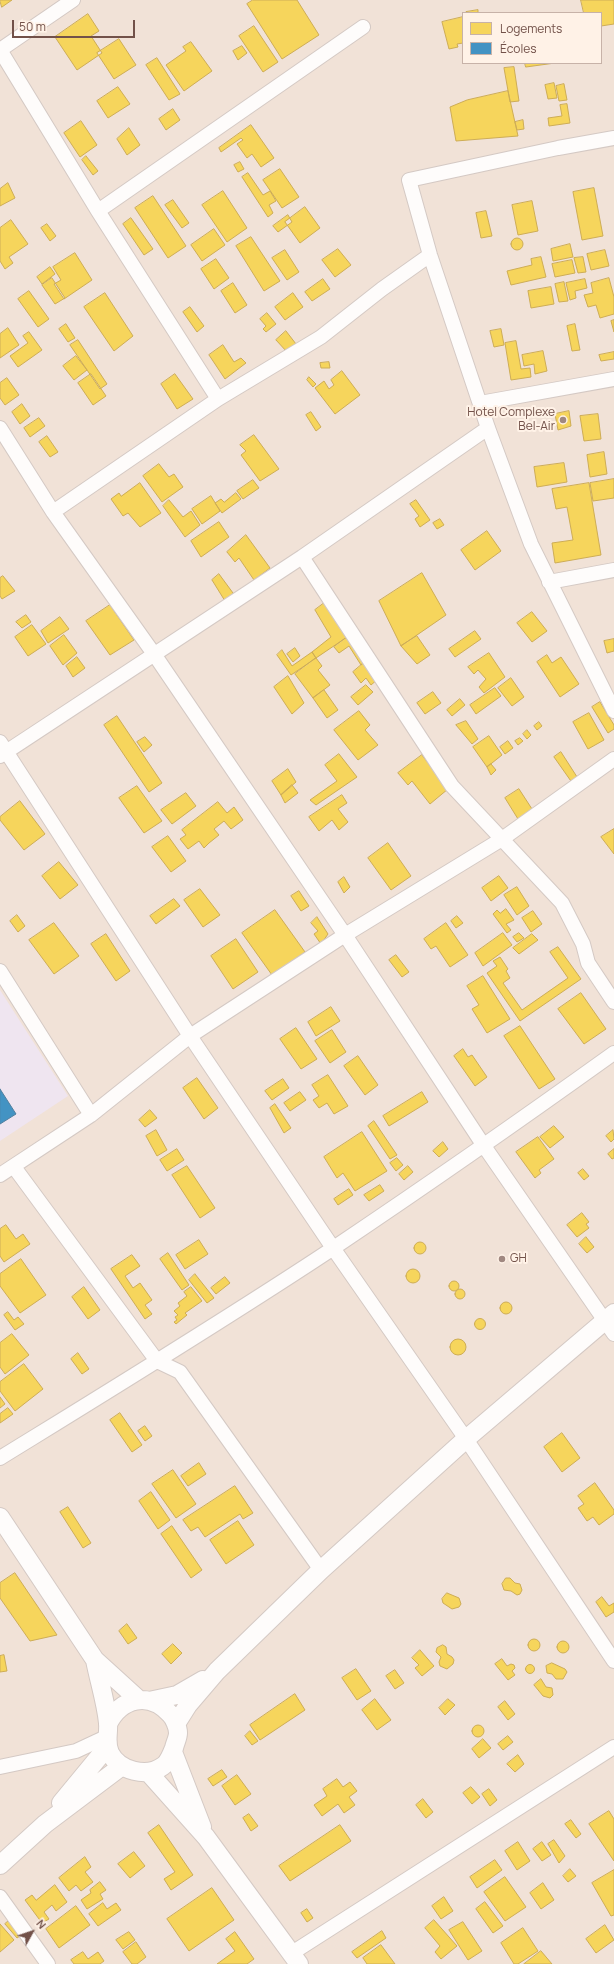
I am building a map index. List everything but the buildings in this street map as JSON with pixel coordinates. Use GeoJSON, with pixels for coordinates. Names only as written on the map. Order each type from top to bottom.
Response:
{"type":"FeatureCollection","features":[{"type":"Feature","properties":{"kind":"street"},"geometry":{"type":"LineString","coordinates":[[73,0],[0,50],[98,212],[218,399]]}},
{"type":"Feature","properties":{"kind":"street"},"geometry":{"type":"LineString","coordinates":[[98,212],[364,27]]}},
{"type":"Feature","properties":{"kind":"street"},"geometry":{"type":"LineString","coordinates":[[614,138],[558,148],[409,180],[430,255],[488,428],[531,544],[614,711]]}},
{"type":"Feature","properties":{"kind":"street"},"geometry":{"type":"LineString","coordinates":[[53,512],[218,399],[321,337],[382,289],[430,255]]}},
{"type":"Feature","properties":{"kind":"street"},"geometry":{"type":"LineString","coordinates":[[480,403],[614,379]]}},
{"type":"Feature","properties":{"kind":"street"},"geometry":{"type":"LineString","coordinates":[[0,428],[53,512],[154,654],[345,935],[484,1146],[611,1322],[466,1439],[321,1570],[217,1671],[188,1705],[176,1724]]}},
{"type":"Feature","properties":{"kind":"street"},"geometry":{"type":"LineString","coordinates":[[488,428],[302,557],[154,654],[2,750],[190,1036],[466,1439],[614,1661]]}},
{"type":"Feature","properties":{"kind":"street"},"geometry":{"type":"LineString","coordinates":[[302,557],[452,786],[562,903],[583,944],[588,963],[614,1002]]}},
{"type":"Feature","properties":{"kind":"street"},"geometry":{"type":"LineString","coordinates":[[549,582],[614,570]]}},
{"type":"Feature","properties":{"kind":"street"},"geometry":{"type":"LineString","coordinates":[[0,1175],[91,1115],[190,1036],[345,935],[502,839],[614,760]]}},
{"type":"Feature","properties":{"kind":"street"},"geometry":{"type":"LineString","coordinates":[[0,971],[91,1115]]}},
{"type":"Feature","properties":{"kind":"street"},"geometry":{"type":"LineString","coordinates":[[0,1458],[157,1361],[334,1248],[484,1146],[614,1053]]}},
{"type":"Feature","properties":{"kind":"street"},"geometry":{"type":"LineString","coordinates":[[14,1167],[157,1361],[180,1372],[321,1570]]}},
{"type":"Feature","properties":{"kind":"street"},"geometry":{"type":"LineString","coordinates":[[0,1517],[95,1660],[144,1700],[165,1709],[176,1724],[178,1733],[173,1752],[164,1766],[148,1772],[135,1771],[122,1766],[111,1753],[95,1660]]}},
{"type":"Feature","properties":{"kind":"street"},"geometry":{"type":"LineString","coordinates":[[45,1824],[107,1736],[113,1715],[120,1708],[129,1702],[177,1695],[217,1671]]}},
{"type":"Feature","properties":{"kind":"street"},"geometry":{"type":"LineString","coordinates":[[0,1767],[76,1751],[107,1736]]}},
{"type":"Feature","properties":{"kind":"street"},"geometry":{"type":"LineString","coordinates":[[148,1772],[206,1837],[296,1958],[614,1747]]}},
{"type":"Feature","properties":{"kind":"street"},"geometry":{"type":"LineString","coordinates":[[173,1752],[206,1837]]}},
{"type":"Feature","properties":{"kind":"street"},"geometry":{"type":"LineString","coordinates":[[0,1865],[45,1824],[122,1766]]}},
{"type":"Feature","properties":{"kind":"street"},"geometry":{"type":"LineString","coordinates":[[0,1897],[48,1964]]}},
{"type":"Feature","properties":{"kind":"shaded area"},"geometry":{"type":"Polygon","coordinates":[[[0,0],[614,0],[614,1964],[0,1964],[0,0]]]}},
{"type":"Feature","properties":{"kind":"shaded area"},"geometry":{"type":"Polygon","coordinates":[[[0,990],[68,1096],[0,1141],[0,990]]]}},
{"type":"Feature","properties":{"kind":"place","name":"Hotel Complexe Bel-Air"},"geometry":{"type":"Point","coordinates":[563,420]}},
{"type":"Feature","properties":{"kind":"place","name":"GH"},"geometry":{"type":"Point","coordinates":[502,1259]}}]}
